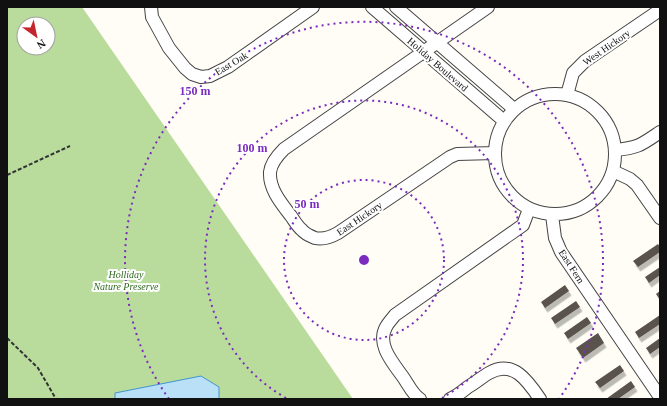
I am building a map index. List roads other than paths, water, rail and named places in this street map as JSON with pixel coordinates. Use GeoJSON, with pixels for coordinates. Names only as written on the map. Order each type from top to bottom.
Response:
{"type":"FeatureCollection","features":[{"type":"Feature","properties":{"kind":"street","name":"East Oak"},"geometry":{"type":"LineString","coordinates":[[151,7],[152,17],[169,48],[185,68],[192,74],[201,77],[210,76],[228,67],[313,7]]}},
{"type":"Feature","properties":{"kind":"street","name":"Holiday Boulevard"},"geometry":{"type":"LineString","coordinates":[[372,7],[504,121]]}},
{"type":"Feature","properties":{"kind":"street","name":"Holiday Boulevard"},"geometry":{"type":"LineString","coordinates":[[396,7],[514,109]]}},
{"type":"Feature","properties":{"kind":"street"},"geometry":{"type":"LineString","coordinates":[[437,42],[488,7]]}},
{"type":"Feature","properties":{"kind":"street","name":"West Hickory"},"geometry":{"type":"LineString","coordinates":[[567,96],[573,73],[585,61],[660,10]]}},
{"type":"Feature","properties":{"kind":"street","name":"East Hickory"},"geometry":{"type":"LineString","coordinates":[[437,42],[425,52],[284,149],[277,156],[270,172],[271,183],[276,195],[302,231],[322,239],[338,233],[450,157],[457,154],[495,153]]}},
{"type":"Feature","properties":{"kind":"street"},"geometry":{"type":"LineString","coordinates":[[551,94],[567,96],[583,101],[598,113],[610,131],[616,160],[613,171],[604,188],[591,202],[572,211],[552,215],[529,209],[516,199],[505,185],[497,169],[495,153],[498,136],[504,121],[514,109],[522,103],[534,98],[551,94]]}},
{"type":"Feature","properties":{"kind":"street"},"geometry":{"type":"LineString","coordinates":[[615,150],[632,149],[641,146],[660,132]]}},
{"type":"Feature","properties":{"kind":"street"},"geometry":{"type":"LineString","coordinates":[[613,171],[637,184],[660,218]]}},
{"type":"Feature","properties":{"kind":"street"},"geometry":{"type":"LineString","coordinates":[[420,399],[417,397],[385,349],[385,328],[395,315],[524,225],[529,209]]}},
{"type":"Feature","properties":{"kind":"street","name":"East Fern"},"geometry":{"type":"LineString","coordinates":[[552,215],[555,238],[561,252],[660,397]]}},
{"type":"Feature","properties":{"kind":"street"},"geometry":{"type":"LineString","coordinates":[[450,399],[489,373],[499,369],[512,370],[520,374],[528,382],[540,399]]}},
{"type":"Feature","properties":{"kind":"water"},"geometry":{"type":"Polygon","coordinates":[[[201,376],[219,387],[219,399],[115,399],[115,393],[201,376]]]}},
{"type":"Feature","properties":{"kind":"park label","name":"Holliday Nature Preserve"},"geometry":{"type":"Point","coordinates":[126,280]}}]}
